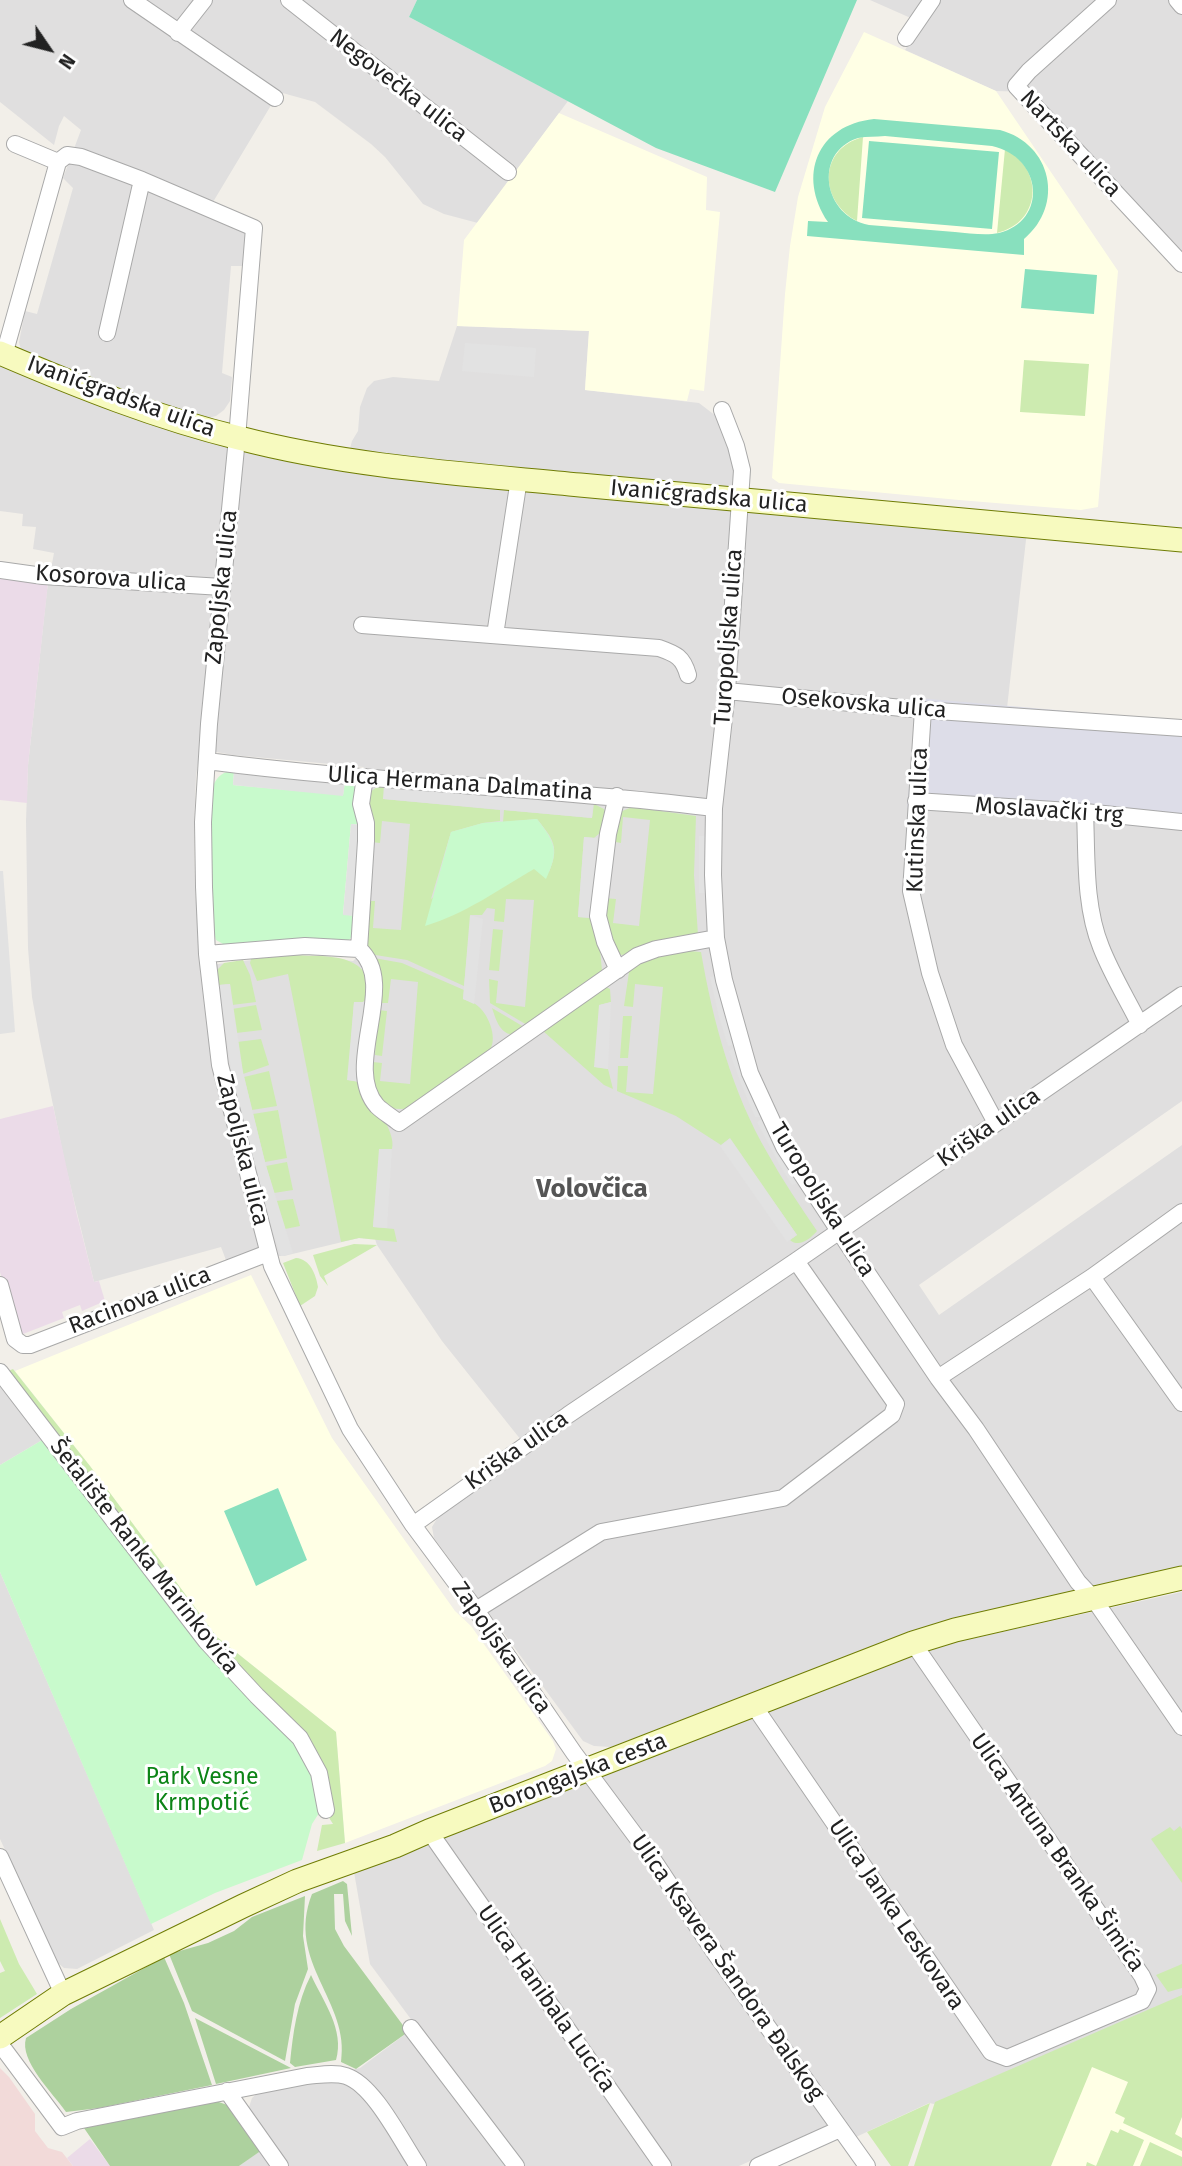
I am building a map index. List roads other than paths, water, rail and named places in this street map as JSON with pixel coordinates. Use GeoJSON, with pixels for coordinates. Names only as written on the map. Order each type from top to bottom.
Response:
{"type":"FeatureCollection","features":[{"type":"Feature","properties":{"kind":"street"},"geometry":{"type":"LineString","coordinates":[[132,0],[275,98]]}},
{"type":"Feature","properties":{"kind":"street"},"geometry":{"type":"LineString","coordinates":[[177,33],[204,0]]}},
{"type":"Feature","properties":{"kind":"street","name":"Negovečka ulica"},"geometry":{"type":"LineString","coordinates":[[289,0],[508,172]]}},
{"type":"Feature","properties":{"kind":"street"},"geometry":{"type":"LineString","coordinates":[[906,38],[932,0]]}},
{"type":"Feature","properties":{"kind":"street","name":"Nartska ulica"},"geometry":{"type":"LineString","coordinates":[[1108,0],[1016,86],[1182,264]]}},
{"type":"Feature","properties":{"kind":"street"},"geometry":{"type":"LineString","coordinates":[[1177,0],[1182,6]]}},
{"type":"Feature","properties":{"kind":"street","name":"Ivanićgradska ulica"},"geometry":{"type":"LineString","coordinates":[[15,144],[58,162]]}},
{"type":"Feature","properties":{"kind":"street","name":"Ivanićgradska ulica"},"geometry":{"type":"LineString","coordinates":[[237,438],[254,228],[142,180],[81,157],[67,155],[58,162],[2,354],[133,405],[237,438],[356,461],[741,502],[934,516],[1182,540]]}},
{"type":"Feature","properties":{"kind":"street"},"geometry":{"type":"LineString","coordinates":[[107,333],[142,180]]}},
{"type":"Feature","properties":{"kind":"street","name":"Turopoljska ulica"},"geometry":{"type":"LineString","coordinates":[[722,411],[742,470],[727,691],[713,808],[716,938],[724,980],[750,1073],[784,1147],[839,1231],[1078,1582],[1093,1598],[1182,1727]]}},
{"type":"Feature","properties":{"kind":"street","name":"Zapoljska ulica"},"geometry":{"type":"LineString","coordinates":[[237,438],[203,822],[208,954],[220,1065],[268,1253],[350,1429],[413,1525],[588,1770]]}},
{"type":"Feature","properties":{"kind":"street"},"geometry":{"type":"LineString","coordinates":[[495,635],[519,479]]}},
{"type":"Feature","properties":{"kind":"street","name":"Kosorova ulica"},"geometry":{"type":"LineString","coordinates":[[0,570],[43,576],[222,587]]}},
{"type":"Feature","properties":{"kind":"street"},"geometry":{"type":"LineString","coordinates":[[362,625],[659,648],[676,654],[684,662],[688,675]]}},
{"type":"Feature","properties":{"kind":"street","name":"Osekovska ulica"},"geometry":{"type":"LineString","coordinates":[[727,691],[923,710],[1182,728]]}},
{"type":"Feature","properties":{"kind":"street","name":"Kutinska ulica"},"geometry":{"type":"LineString","coordinates":[[923,710],[911,891],[930,973],[954,1045],[996,1123]]}},
{"type":"Feature","properties":{"kind":"street","name":"Ulica Hermana Dalmatina"},"geometry":{"type":"LineString","coordinates":[[207,761],[365,777],[617,796],[713,808]]}},
{"type":"Feature","properties":{"kind":"street"},"geometry":{"type":"LineString","coordinates":[[365,777],[361,804],[366,823],[366,841],[359,949],[370,963],[374,984],[364,1079],[377,1106],[399,1122],[637,956],[656,948],[716,938]]}},
{"type":"Feature","properties":{"kind":"street"},"geometry":{"type":"LineString","coordinates":[[617,796],[608,834],[598,916],[605,942],[618,970]]}},
{"type":"Feature","properties":{"kind":"street","name":"Moslavački trg"},"geometry":{"type":"LineString","coordinates":[[916,801],[1085,812],[1182,822]]}},
{"type":"Feature","properties":{"kind":"street"},"geometry":{"type":"LineString","coordinates":[[1085,812],[1088,884],[1093,918],[1101,946],[1140,1025]]}},
{"type":"Feature","properties":{"kind":"street"},"geometry":{"type":"LineString","coordinates":[[208,954],[305,946],[359,949]]}},
{"type":"Feature","properties":{"kind":"street","name":"Kriška ulica"},"geometry":{"type":"LineString","coordinates":[[413,1525],[568,1415],[1182,995]]}},
{"type":"Feature","properties":{"kind":"street"},"geometry":{"type":"LineString","coordinates":[[938,1378],[1092,1277],[1182,1212]]}},
{"type":"Feature","properties":{"kind":"street","name":"Racinova ulica"},"geometry":{"type":"LineString","coordinates":[[0,1285],[15,1339],[23,1345],[30,1345],[268,1253]]}},
{"type":"Feature","properties":{"kind":"street"},"geometry":{"type":"LineString","coordinates":[[476,1610],[601,1532],[783,1498],[892,1415],[896,1404],[796,1261]]}},
{"type":"Feature","properties":{"kind":"street"},"geometry":{"type":"LineString","coordinates":[[1092,1277],[1182,1404]]}},
{"type":"Feature","properties":{"kind":"street","name":"Šetalište Ranka Marinkovića"},"geometry":{"type":"LineString","coordinates":[[0,1373],[206,1641],[300,1738],[319,1773],[326,1810]]}},
{"type":"Feature","properties":{"kind":"street","name":"Borongajska cesta"},"geometry":{"type":"LineString","coordinates":[[0,2038],[63,1994],[297,1881],[395,1846],[913,1643],[955,1630],[1182,1578]]}},
{"type":"Feature","properties":{"kind":"street","name":"Ulica Antuna Branka Šimića"},"geometry":{"type":"LineString","coordinates":[[913,1643],[1147,1985],[1147,1995],[1142,2001],[1071,2032]]}},
{"type":"Feature","properties":{"kind":"street","name":"Ulica Janka Leskovara"},"geometry":{"type":"LineString","coordinates":[[754,1706],[991,2052],[1007,2058],[1071,2032]]}},
{"type":"Feature","properties":{"kind":"street","name":"Ulica Ksavera Šandora Đalskog"},"geometry":{"type":"LineString","coordinates":[[588,1770],[867,2166]]}},
{"type":"Feature","properties":{"kind":"street","name":"Ulica Hanibala Lucića"},"geometry":{"type":"LineString","coordinates":[[429,1831],[663,2166]]}},
{"type":"Feature","properties":{"kind":"street"},"geometry":{"type":"LineString","coordinates":[[0,1857],[63,1994]]}},
{"type":"Feature","properties":{"kind":"street"},"geometry":{"type":"LineString","coordinates":[[411,2028],[516,2166]]}},
{"type":"Feature","properties":{"kind":"street"},"geometry":{"type":"LineString","coordinates":[[0,2044],[62,2127],[77,2121],[307,2076],[346,2076],[366,2088],[375,2098],[418,2166]]}},
{"type":"Feature","properties":{"kind":"street"},"geometry":{"type":"LineString","coordinates":[[227,2091],[281,2166]]}},
{"type":"Feature","properties":{"kind":"street"},"geometry":{"type":"LineString","coordinates":[[758,2166],[840,2129]]}},
{"type":"Feature","properties":{"kind":"district","name":"Volovčica"},"geometry":{"type":"Point","coordinates":[592,1190]}},
{"type":"Feature","properties":{"kind":"park label","name":"Park Vesne Krmpotić"},"geometry":{"type":"Point","coordinates":[202,1791]}}]}
